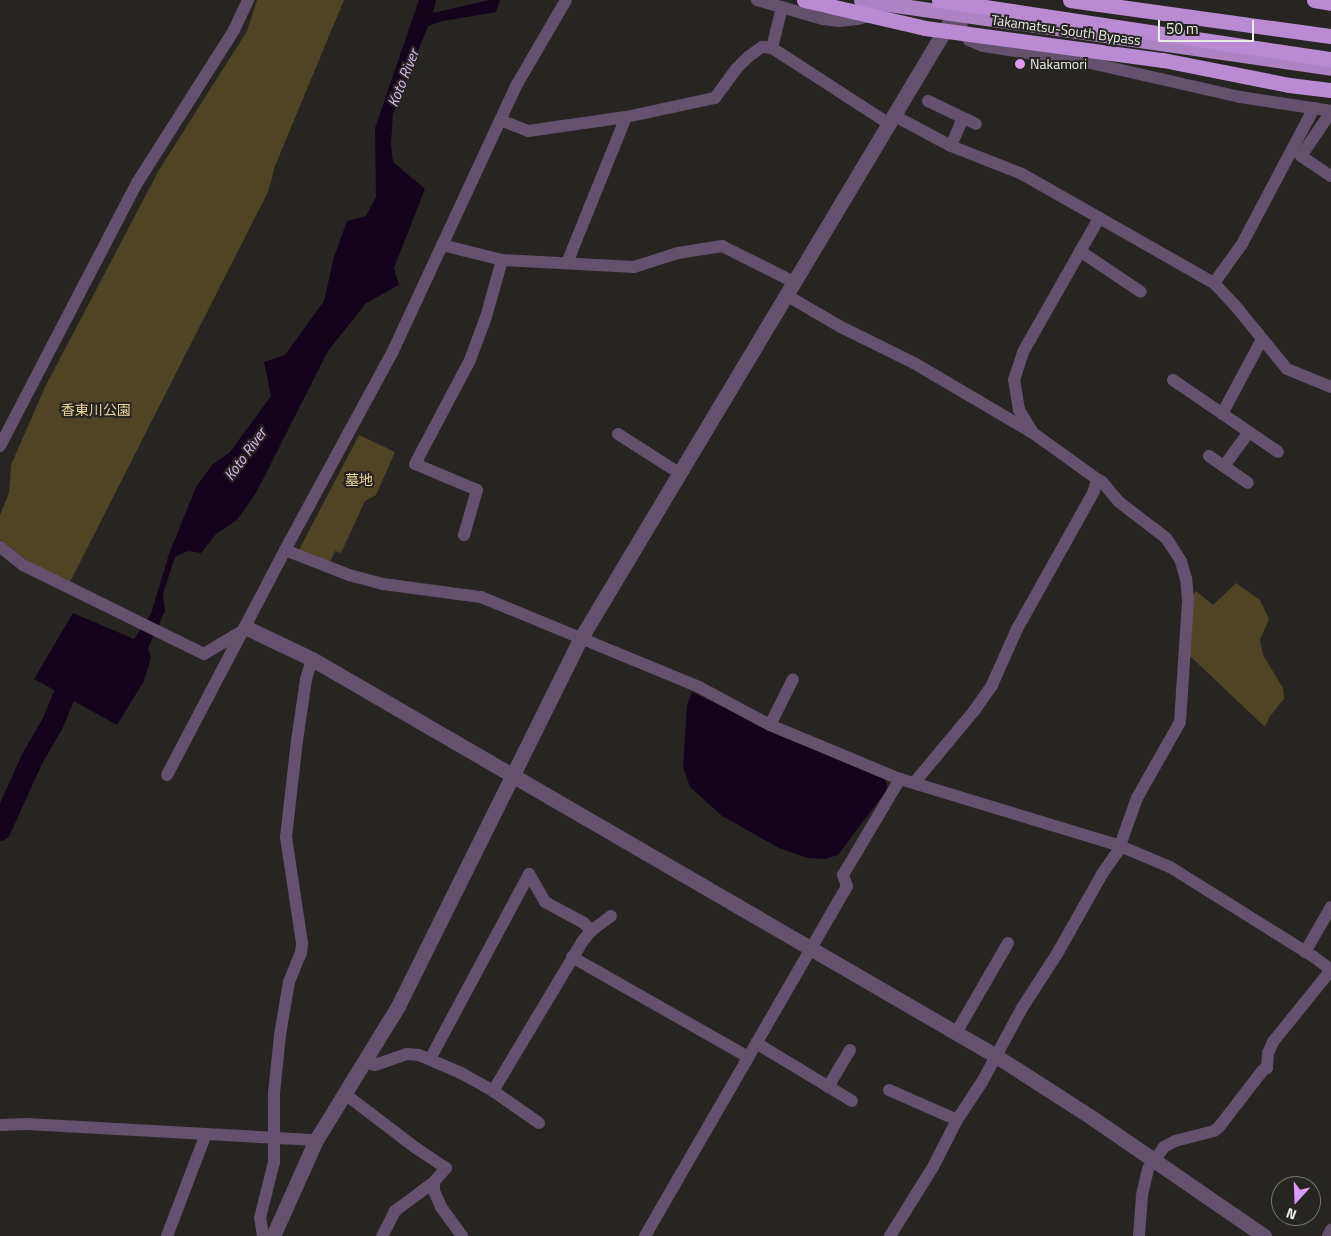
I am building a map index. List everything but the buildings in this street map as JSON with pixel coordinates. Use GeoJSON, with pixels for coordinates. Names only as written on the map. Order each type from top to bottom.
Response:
{"type":"FeatureCollection","features":[{"type":"Feature","properties":{"kind":"highway"},"geometry":{"type":"LineString","coordinates":[[804,0],[925,28],[1163,60],[1289,85],[1331,90]]}},
{"type":"Feature","properties":{"kind":"highway","name":"Takamatsu-South Bypass"},"geometry":{"type":"LineString","coordinates":[[861,0],[1331,68]]}},
{"type":"Feature","properties":{"kind":"highway"},"geometry":{"type":"LineString","coordinates":[[939,0],[1331,59]]}},
{"type":"Feature","properties":{"kind":"highway"},"geometry":{"type":"LineString","coordinates":[[1070,0],[1331,35]]}},
{"type":"Feature","properties":{"kind":"highway"},"geometry":{"type":"LineString","coordinates":[[1120,0],[1331,35]]}},
{"type":"Feature","properties":{"kind":"highway"},"geometry":{"type":"LineString","coordinates":[[1314,0],[1331,3]]}},
{"type":"Feature","properties":{"kind":"street"},"geometry":{"type":"LineString","coordinates":[[0,446],[137,183],[234,30],[248,0]]}},
{"type":"Feature","properties":{"kind":"street"},"geometry":{"type":"LineString","coordinates":[[167,775],[393,351],[500,120],[526,68],[566,0]]}},
{"type":"Feature","properties":{"kind":"street"},"geometry":{"type":"LineString","coordinates":[[757,0],[839,21],[858,19],[883,10],[890,4]]}},
{"type":"Feature","properties":{"kind":"street"},"geometry":{"type":"LineString","coordinates":[[272,1236],[316,1140],[398,1006],[582,636],[963,0]]}},
{"type":"Feature","properties":{"kind":"street"},"geometry":{"type":"LineString","coordinates":[[772,48],[782,7]]}},
{"type":"Feature","properties":{"kind":"street"},"geometry":{"type":"LineString","coordinates":[[955,14],[969,40],[983,46],[1086,62],[1240,97],[1331,111],[1296,154],[1242,244],[1214,283]]}},
{"type":"Feature","properties":{"kind":"street"},"geometry":{"type":"LineString","coordinates":[[500,120],[528,131],[626,117],[715,98],[736,68],[762,48],[772,48],[891,119],[951,146],[1022,174],[1214,283],[1287,369],[1331,386]]}},
{"type":"Feature","properties":{"kind":"street"},"geometry":{"type":"LineString","coordinates":[[928,101],[976,124]]}},
{"type":"Feature","properties":{"kind":"street"},"geometry":{"type":"LineString","coordinates":[[1296,154],[1314,108]]}},
{"type":"Feature","properties":{"kind":"street"},"geometry":{"type":"LineString","coordinates":[[567,263],[626,117]]}},
{"type":"Feature","properties":{"kind":"street"},"geometry":{"type":"LineString","coordinates":[[951,146],[963,118]]}},
{"type":"Feature","properties":{"kind":"street"},"geometry":{"type":"LineString","coordinates":[[1296,154],[1331,176]]}},
{"type":"Feature","properties":{"kind":"street"},"geometry":{"type":"LineString","coordinates":[[1033,433],[1019,410],[1014,380],[1023,352],[1099,218]]}},
{"type":"Feature","properties":{"kind":"street"},"geometry":{"type":"LineString","coordinates":[[442,245],[502,260],[634,267],[678,253],[722,246],[794,282]]}},
{"type":"Feature","properties":{"kind":"street"},"geometry":{"type":"LineString","coordinates":[[1080,251],[1141,292]]}},
{"type":"Feature","properties":{"kind":"street"},"geometry":{"type":"LineString","coordinates":[[464,535],[477,490],[414,464],[470,360],[486,317],[502,260]]}},
{"type":"Feature","properties":{"kind":"street"},"geometry":{"type":"LineString","coordinates":[[786,295],[841,327],[914,363],[1033,433],[1102,482],[1119,502],[1166,538],[1175,550],[1186,579],[1188,600],[1180,722],[1137,798],[1120,846],[1057,954],[1022,1008],[982,1082],[957,1120],[933,1167],[890,1236]]}},
{"type":"Feature","properties":{"kind":"street"},"geometry":{"type":"LineString","coordinates":[[1222,414],[1262,339]]}},
{"type":"Feature","properties":{"kind":"street"},"geometry":{"type":"LineString","coordinates":[[1174,380],[1278,452]]}},
{"type":"Feature","properties":{"kind":"street"},"geometry":{"type":"LineString","coordinates":[[1224,466],[1249,432]]}},
{"type":"Feature","properties":{"kind":"street"},"geometry":{"type":"LineString","coordinates":[[618,434],[679,473]]}},
{"type":"Feature","properties":{"kind":"street"},"geometry":{"type":"LineString","coordinates":[[1210,456],[1248,483]]}},
{"type":"Feature","properties":{"kind":"street"},"geometry":{"type":"LineString","coordinates":[[914,783],[974,712],[992,685],[1017,629],[1094,491],[1097,479]]}},
{"type":"Feature","properties":{"kind":"street"},"geometry":{"type":"LineString","coordinates":[[0,547],[23,565],[204,654],[246,628]]}},
{"type":"Feature","properties":{"kind":"street"},"geometry":{"type":"LineString","coordinates":[[286,550],[340,572],[383,584],[482,597],[582,636],[699,687],[770,725],[900,779],[1120,846],[1170,868],[1331,970],[1273,1042],[1268,1053],[1268,1068],[1263,1070],[1214,1131],[1175,1141],[1164,1147],[1148,1169],[1139,1236]]}},
{"type":"Feature","properties":{"kind":"street"},"geometry":{"type":"LineString","coordinates":[[246,628],[312,659],[996,1056],[1091,1117],[1254,1233]]}},
{"type":"Feature","properties":{"kind":"street"},"geometry":{"type":"LineString","coordinates":[[263,1236],[260,1218],[274,1162],[274,1093],[280,1035],[289,982],[301,953],[302,943],[286,837],[288,806],[306,679],[312,659]]}},
{"type":"Feature","properties":{"kind":"street"},"geometry":{"type":"LineString","coordinates":[[770,725],[792,679]]}},
{"type":"Feature","properties":{"kind":"street"},"geometry":{"type":"LineString","coordinates":[[645,1236],[847,886],[843,875],[900,779]]}},
{"type":"Feature","properties":{"kind":"street"},"geometry":{"type":"LineString","coordinates":[[430,1059],[529,874],[537,891],[546,902],[584,923],[591,931]]}},
{"type":"Feature","properties":{"kind":"street"},"geometry":{"type":"LineString","coordinates":[[1305,952],[1331,907]]}},
{"type":"Feature","properties":{"kind":"street"},"geometry":{"type":"LineString","coordinates":[[493,1091],[572,957],[591,931],[611,916]]}},
{"type":"Feature","properties":{"kind":"street"},"geometry":{"type":"LineString","coordinates":[[956,1033],[1008,943]]}},
{"type":"Feature","properties":{"kind":"street"},"geometry":{"type":"LineString","coordinates":[[572,957],[748,1057]]}},
{"type":"Feature","properties":{"kind":"street"},"geometry":{"type":"LineString","coordinates":[[756,1043],[852,1101]]}},
{"type":"Feature","properties":{"kind":"street"},"geometry":{"type":"LineString","coordinates":[[828,1087],[850,1050]]}},
{"type":"Feature","properties":{"kind":"street"},"geometry":{"type":"LineString","coordinates":[[364,1062],[375,1065],[407,1054],[419,1054],[461,1072],[493,1091],[539,1123]]}},
{"type":"Feature","properties":{"kind":"street"},"geometry":{"type":"LineString","coordinates":[[890,1090],[957,1120]]}},
{"type":"Feature","properties":{"kind":"street"},"geometry":{"type":"LineString","coordinates":[[345,1094],[416,1148],[446,1168],[434,1182],[395,1211],[382,1236]]}},
{"type":"Feature","properties":{"kind":"street"},"geometry":{"type":"LineString","coordinates":[[0,1125],[27,1124],[316,1140]]}},
{"type":"Feature","properties":{"kind":"street"},"geometry":{"type":"LineString","coordinates":[[167,1236],[206,1134]]}},
{"type":"Feature","properties":{"kind":"street"},"geometry":{"type":"LineString","coordinates":[[434,1182],[441,1207],[462,1236]]}},
{"type":"Feature","properties":{"kind":"street"},"geometry":{"type":"LineString","coordinates":[[1328,1236],[1331,1230]]}},
{"type":"Feature","properties":{"kind":"green space","name":"香東川公園"},"geometry":{"type":"Polygon","coordinates":[[[257,0],[344,0],[275,166],[268,192],[70,582],[38,568],[0,540],[0,515],[9,493],[11,465],[45,387],[159,170],[247,31],[257,0]]]}},
{"type":"Feature","properties":{"kind":"green space","name":"墓地"},"geometry":{"type":"Polygon","coordinates":[[[359,435],[395,452],[376,495],[365,501],[341,553],[335,551],[329,565],[301,554],[300,548],[359,435]]]}},
{"type":"Feature","properties":{"kind":"green space"},"geometry":{"type":"Polygon","coordinates":[[[1236,583],[1260,600],[1269,619],[1260,640],[1263,655],[1283,688],[1284,699],[1270,716],[1265,727],[1190,656],[1192,596],[1196,591],[1213,605],[1236,583]]]}},
{"type":"Feature","properties":{"kind":"water"},"geometry":{"type":"Polygon","coordinates":[[[419,0],[436,0],[433,13],[489,0],[500,0],[496,12],[443,21],[428,26],[393,114],[391,143],[393,162],[425,189],[394,268],[399,285],[366,303],[328,351],[256,493],[237,520],[216,534],[201,553],[188,551],[175,557],[163,594],[165,611],[148,648],[151,658],[144,681],[117,725],[34,679],[73,613],[134,639],[151,614],[169,554],[196,487],[212,465],[230,452],[271,396],[264,362],[285,355],[324,301],[334,257],[347,221],[366,216],[376,197],[375,128],[419,0]]]}},
{"type":"Feature","properties":{"kind":"water"},"geometry":{"type":"Polygon","coordinates":[[[692,692],[767,728],[884,779],[887,784],[886,791],[838,855],[824,859],[808,858],[779,848],[722,816],[690,787],[683,767],[687,705],[692,692]]]}},
{"type":"Feature","properties":{"kind":"waterway","name":"Koto River"},"geometry":{"type":"LineString","coordinates":[[0,830],[32,759],[52,725],[70,681],[73,668]]}},
{"type":"Feature","properties":{"kind":"place","name":"Nakamori"},"geometry":{"type":"Point","coordinates":[1020,64]}}]}
